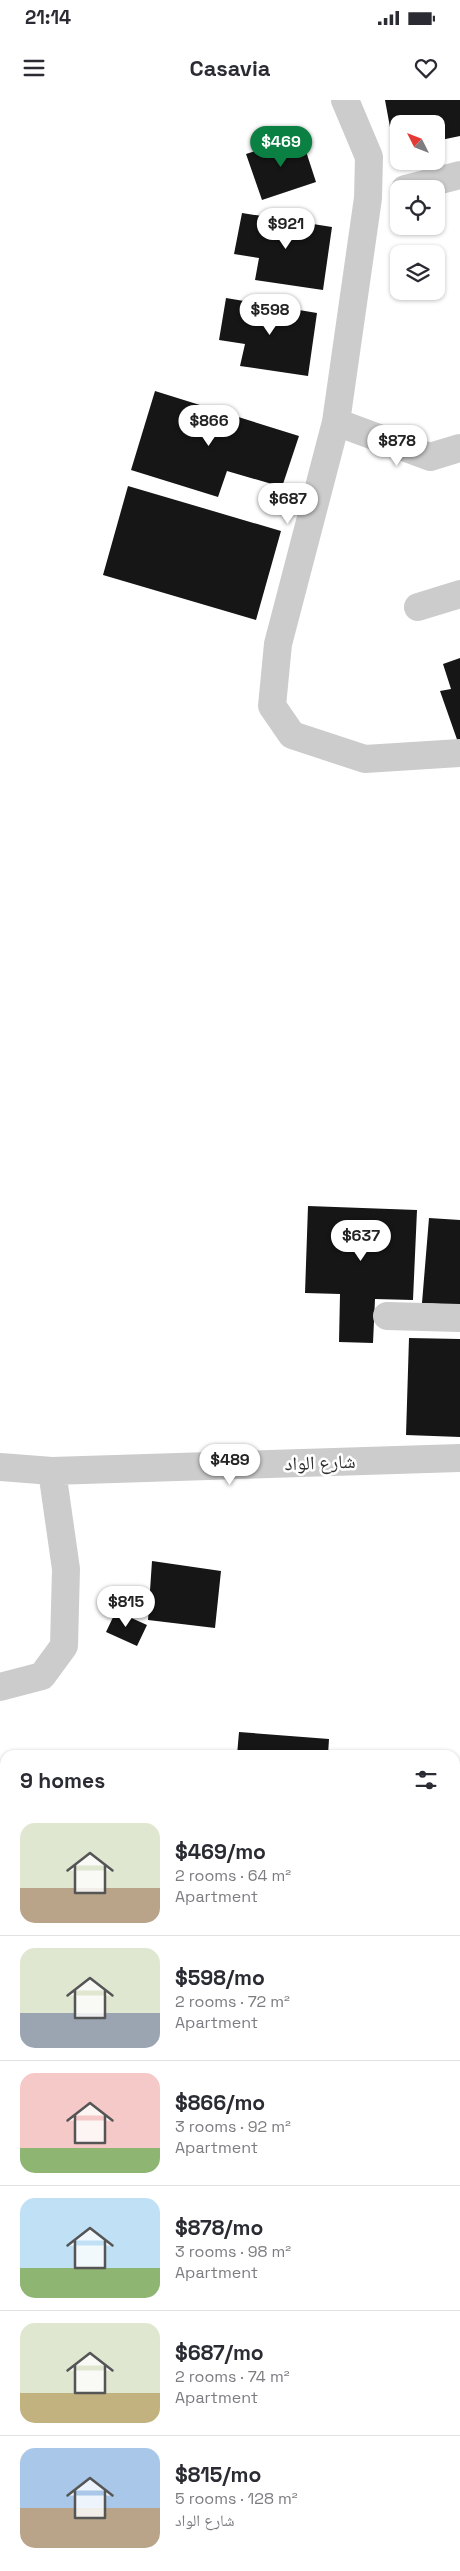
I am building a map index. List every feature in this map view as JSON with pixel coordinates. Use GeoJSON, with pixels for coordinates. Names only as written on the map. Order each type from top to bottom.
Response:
{"type":"FeatureCollection","features":[{"type":"Feature","properties":{"kind":"street"},"geometry":{"type":"LineString","coordinates":[[345,100],[369,157],[368,198],[336,422],[278,644],[272,706],[292,735],[365,759],[460,753]]}},
{"type":"Feature","properties":{"kind":"street"},"geometry":{"type":"LineString","coordinates":[[440,180],[460,175]]}},
{"type":"Feature","properties":{"kind":"street"},"geometry":{"type":"LineString","coordinates":[[368,198],[390,192]]}},
{"type":"Feature","properties":{"kind":"street"},"geometry":{"type":"LineString","coordinates":[[336,422],[430,457],[460,448]]}},
{"type":"Feature","properties":{"kind":"street"},"geometry":{"type":"LineString","coordinates":[[418,607],[460,594]]}},
{"type":"Feature","properties":{"kind":"street"},"geometry":{"type":"LineString","coordinates":[[387,1316],[460,1318]]}},
{"type":"Feature","properties":{"kind":"street","name":"شارع الواد"},"geometry":{"type":"LineString","coordinates":[[0,1468],[52,1470],[460,1458]]}},
{"type":"Feature","properties":{"kind":"street"},"geometry":{"type":"LineString","coordinates":[[0,1688],[42,1676],[64,1646],[66,1569],[52,1470]]}},
{"type":"Feature","properties":{"kind":"building"},"geometry":{"type":"Polygon","coordinates":[[[385,100],[460,100],[460,136],[445,139],[445,115],[390,115],[390,127],[385,100]]]}},
{"type":"Feature","properties":{"kind":"building"},"geometry":{"type":"Polygon","coordinates":[[[301,136],[316,182],[262,200],[246,154],[301,136]]]}},
{"type":"Feature","properties":{"kind":"building"},"geometry":{"type":"Polygon","coordinates":[[[242,213],[332,227],[323,290],[255,280],[259,258],[234,254],[242,213]]]}},
{"type":"Feature","properties":{"kind":"building"},"geometry":{"type":"Polygon","coordinates":[[[226,298],[317,313],[308,376],[240,366],[245,344],[219,340],[226,298]]]}},
{"type":"Feature","properties":{"kind":"building"},"geometry":{"type":"Polygon","coordinates":[[[155,391],[299,436],[282,487],[227,471],[218,497],[131,470],[155,391]]]}},
{"type":"Feature","properties":{"kind":"building"},"geometry":{"type":"Polygon","coordinates":[[[128,486],[281,531],[256,620],[103,575],[128,486]]]}},
{"type":"Feature","properties":{"kind":"building"},"geometry":{"type":"Polygon","coordinates":[[[460,658],[460,748],[440,691],[451,689],[443,664],[460,658]]]}},
{"type":"Feature","properties":{"kind":"building"},"geometry":{"type":"Polygon","coordinates":[[[308,1206],[417,1210],[413,1300],[375,1299],[373,1343],[339,1342],[340,1294],[305,1293],[308,1206]]]}},
{"type":"Feature","properties":{"kind":"building"},"geometry":{"type":"Polygon","coordinates":[[[429,1218],[460,1220],[460,1305],[422,1303],[429,1218]]]}},
{"type":"Feature","properties":{"kind":"building"},"geometry":{"type":"Polygon","coordinates":[[[409,1338],[460,1339],[460,1437],[406,1435],[409,1338]]]}},
{"type":"Feature","properties":{"kind":"building"},"geometry":{"type":"Polygon","coordinates":[[[152,1561],[221,1571],[215,1628],[148,1620],[152,1561]]]}},
{"type":"Feature","properties":{"kind":"building"},"geometry":{"type":"Polygon","coordinates":[[[116,1611],[147,1625],[137,1646],[106,1632],[116,1611]]]}},
{"type":"Feature","properties":{"kind":"building"},"geometry":{"type":"Polygon","coordinates":[[[239,1732],[329,1739],[328,1750],[237,1750],[239,1732]]]}}]}
